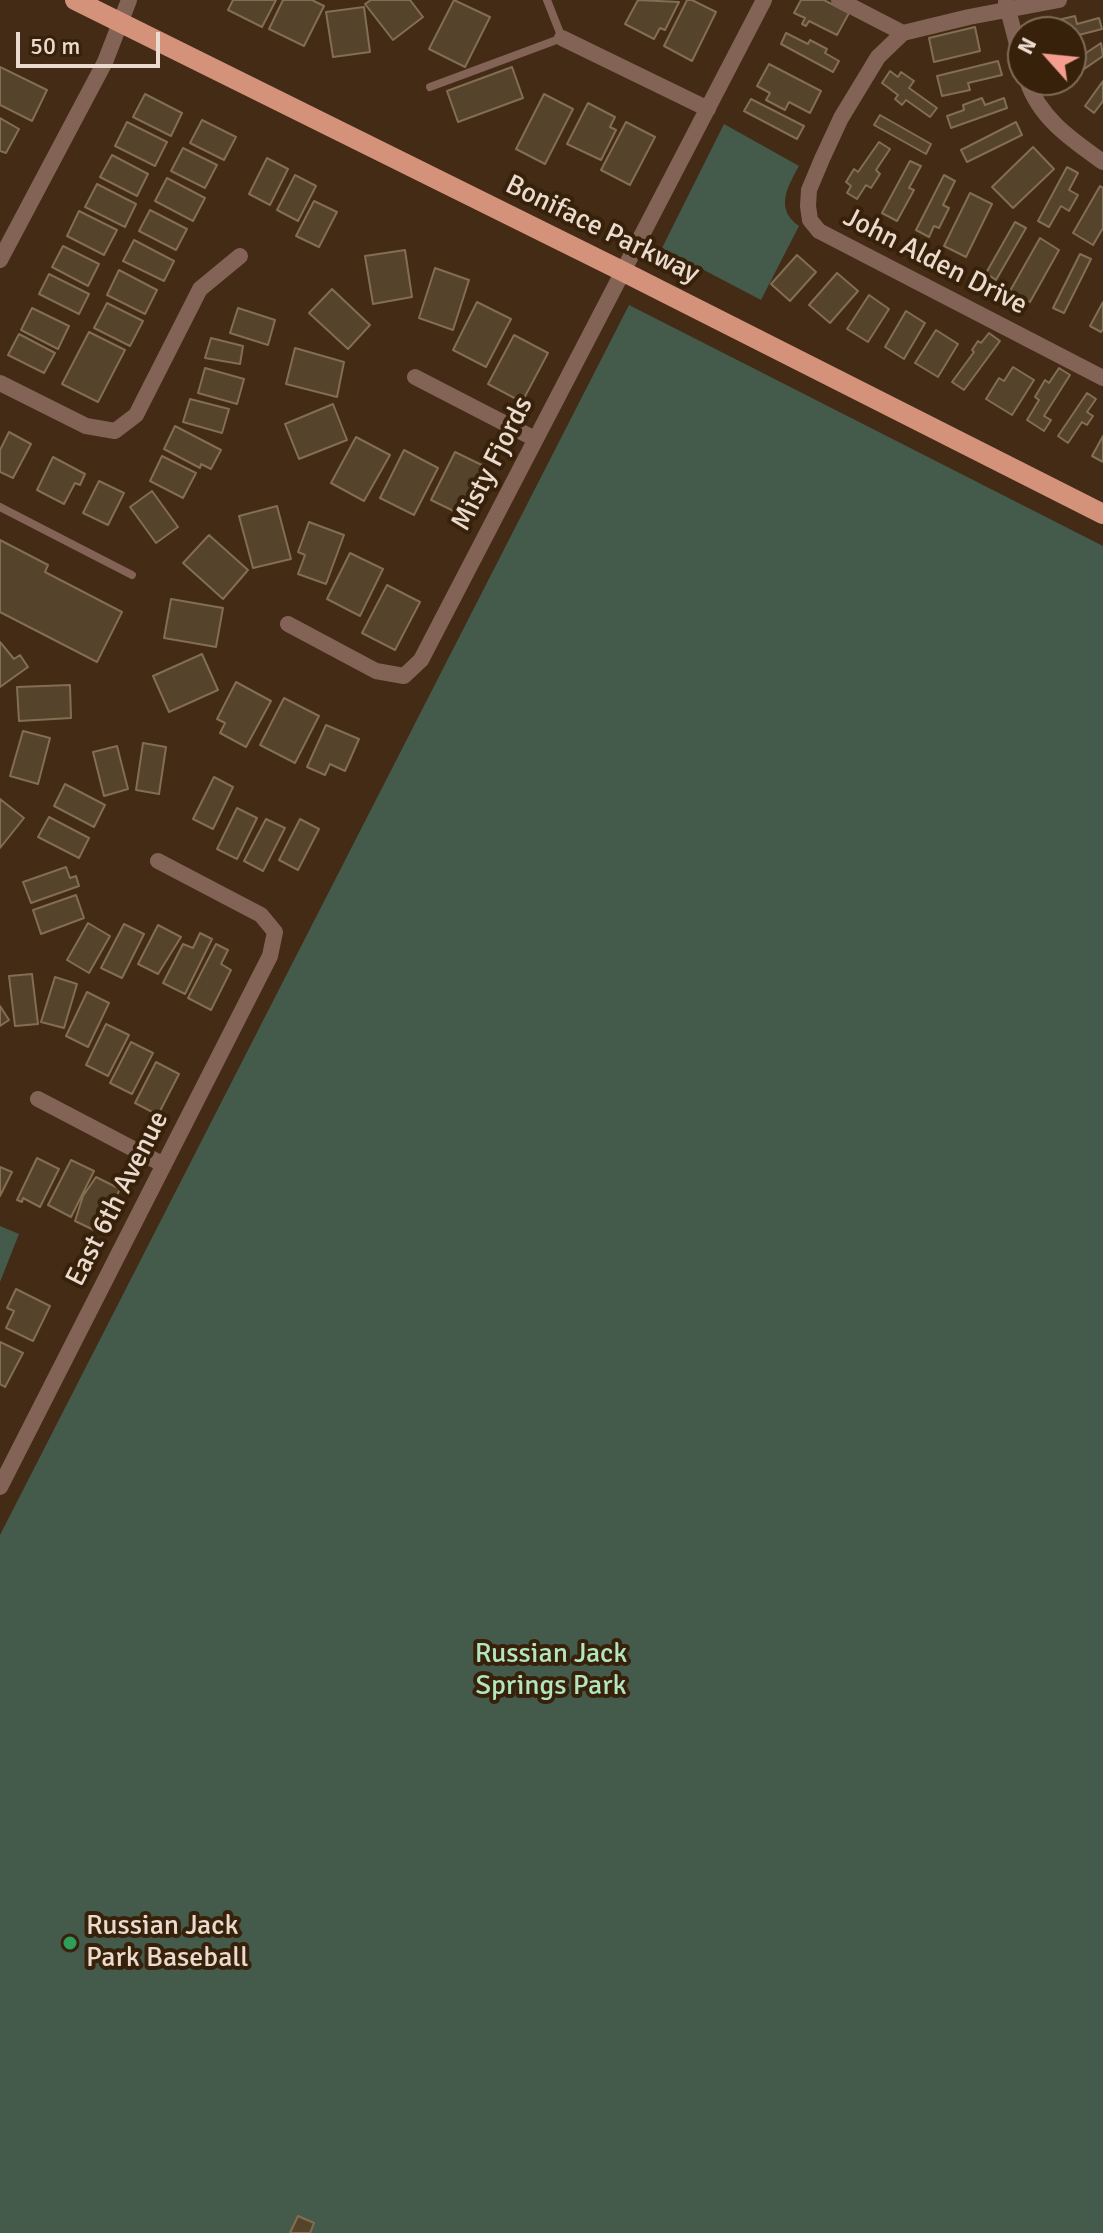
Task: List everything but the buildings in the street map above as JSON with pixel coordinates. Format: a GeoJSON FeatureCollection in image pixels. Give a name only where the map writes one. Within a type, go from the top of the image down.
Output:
{"type":"FeatureCollection","features":[{"type":"Feature","properties":{"kind":"main road","name":"Boniface Parkway"},"geometry":{"type":"LineString","coordinates":[[75,0],[1103,514]]}},
{"type":"Feature","properties":{"kind":"street"},"geometry":{"type":"LineString","coordinates":[[0,260],[105,62],[129,0]]}},
{"type":"Feature","properties":{"kind":"street"},"geometry":{"type":"LineString","coordinates":[[624,272],[764,0]]}},
{"type":"Feature","properties":{"kind":"street"},"geometry":{"type":"LineString","coordinates":[[839,0],[903,33],[1006,5],[1059,0]]}},
{"type":"Feature","properties":{"kind":"street","name":"John Alden Drive"},"geometry":{"type":"LineString","coordinates":[[903,33],[878,57],[841,118],[809,190],[810,220],[819,231],[1103,378]]}},
{"type":"Feature","properties":{"kind":"street"},"geometry":{"type":"LineString","coordinates":[[562,38],[708,109]]}},
{"type":"Feature","properties":{"kind":"street"},"geometry":{"type":"LineString","coordinates":[[1035,96],[1045,114],[1068,137],[1103,162]]}},
{"type":"Feature","properties":{"kind":"street"},"geometry":{"type":"LineString","coordinates":[[0,383],[86,426],[115,431],[136,415],[200,289],[240,256]]}},
{"type":"Feature","properties":{"kind":"street","name":"Misty Fjords"},"geometry":{"type":"LineString","coordinates":[[288,624],[376,671],[404,676],[421,660],[624,272]]}},
{"type":"Feature","properties":{"kind":"street"},"geometry":{"type":"LineString","coordinates":[[415,377],[535,439]]}},
{"type":"Feature","properties":{"kind":"street","name":"East 6th Avenue"},"geometry":{"type":"LineString","coordinates":[[0,1487],[270,956],[275,932],[261,915],[158,861]]}},
{"type":"Feature","properties":{"kind":"street"},"geometry":{"type":"LineString","coordinates":[[38,1099],[164,1165]]}},
{"type":"Feature","properties":{"kind":"lane"},"geometry":{"type":"LineString","coordinates":[[430,87],[562,38],[547,0]]}},
{"type":"Feature","properties":{"kind":"lane"},"geometry":{"type":"LineString","coordinates":[[0,507],[132,575]]}},
{"type":"Feature","properties":{"kind":"green space"},"geometry":{"type":"Polygon","coordinates":[[[724,124],[799,166],[788,189],[785,205],[791,219],[799,226],[761,300],[662,248],[724,124]]]}},
{"type":"Feature","properties":{"kind":"green space","name":"Russian Jack Springs Park"},"geometry":{"type":"Polygon","coordinates":[[[629,305],[1103,546],[1103,2233],[0,2233],[0,1535],[629,305]]]}},
{"type":"Feature","properties":{"kind":"green space"},"geometry":{"type":"Polygon","coordinates":[[[0,1226],[19,1234],[0,1282],[0,1226]]]}},
{"type":"Feature","properties":{"kind":"place","name":"Russian Jack Park Baseball"},"geometry":{"type":"Point","coordinates":[70,1943]}}]}
